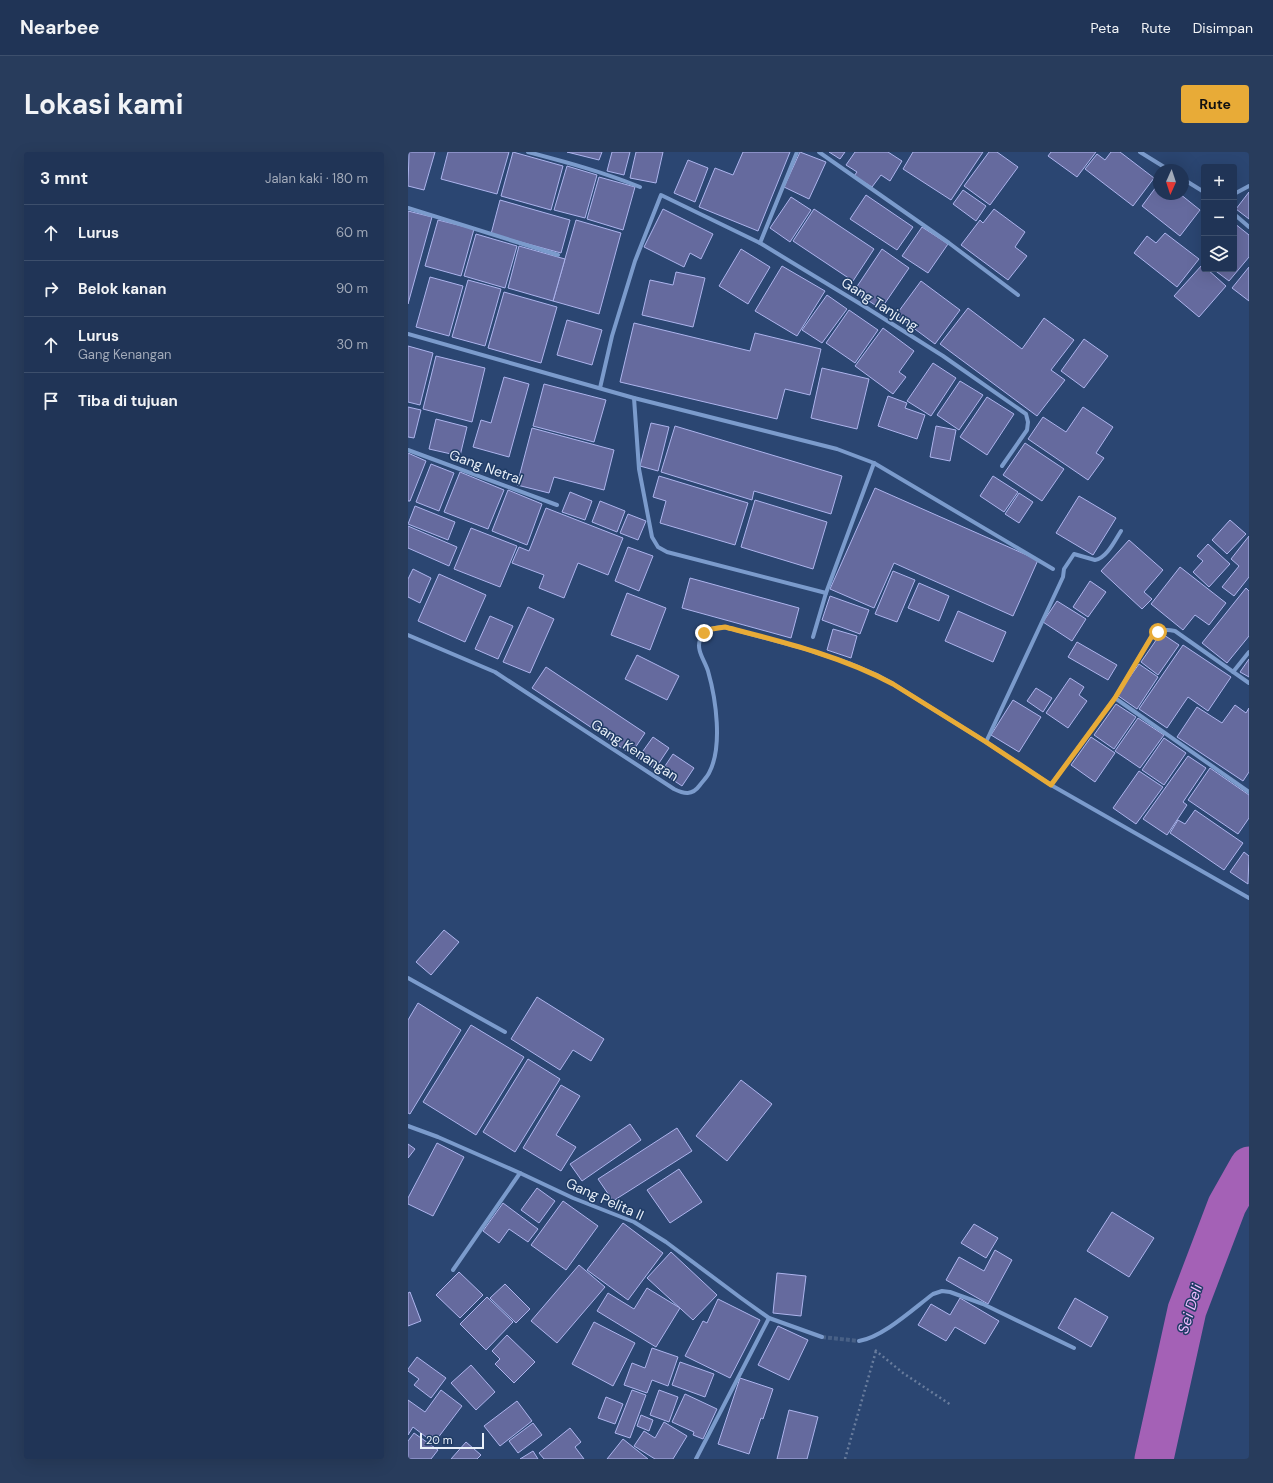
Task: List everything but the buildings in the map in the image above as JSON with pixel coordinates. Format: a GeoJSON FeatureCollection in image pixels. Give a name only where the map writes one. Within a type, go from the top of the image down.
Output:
{"type":"FeatureCollection","features":[{"type":"Feature","properties":{"kind":"street"},"geometry":{"type":"LineString","coordinates":[[528,152],[615,177],[640,187]]}},
{"type":"Feature","properties":{"kind":"street"},"geometry":{"type":"LineString","coordinates":[[760,243],[797,152]]}},
{"type":"Feature","properties":{"kind":"street"},"geometry":{"type":"LineString","coordinates":[[819,152],[949,243],[1018,295]]}},
{"type":"Feature","properties":{"kind":"street"},"geometry":{"type":"LineString","coordinates":[[1140,152],[1159,164]]}},
{"type":"Feature","properties":{"kind":"street"},"geometry":{"type":"LineString","coordinates":[[1189,183],[1201,190]]}},
{"type":"Feature","properties":{"kind":"street"},"geometry":{"type":"LineString","coordinates":[[1237,192],[1249,186]]}},
{"type":"Feature","properties":{"kind":"street","name":"Gang Tanjung"},"geometry":{"type":"LineString","coordinates":[[600,388],[612,336],[631,276],[661,195],[760,243],[943,356],[1026,414],[1028,422],[1027,430],[1002,466]]}},
{"type":"Feature","properties":{"kind":"street"},"geometry":{"type":"LineString","coordinates":[[408,208],[558,255]]}},
{"type":"Feature","properties":{"kind":"street"},"geometry":{"type":"LineString","coordinates":[[1237,217],[1249,227]]}},
{"type":"Feature","properties":{"kind":"street"},"geometry":{"type":"LineString","coordinates":[[408,334],[634,398],[837,449],[874,463],[1053,569]]}},
{"type":"Feature","properties":{"kind":"street"},"geometry":{"type":"LineString","coordinates":[[634,398],[639,469],[652,537],[658,547],[667,552],[826,593]]}},
{"type":"Feature","properties":{"kind":"street","name":"Gang Netral"},"geometry":{"type":"LineString","coordinates":[[408,450],[557,504]]}},
{"type":"Feature","properties":{"kind":"street"},"geometry":{"type":"LineString","coordinates":[[813,637],[826,593],[874,463]]}},
{"type":"Feature","properties":{"kind":"street"},"geometry":{"type":"LineString","coordinates":[[1121,531],[1105,556],[1099,560],[1095,560],[1074,554],[1064,569],[1063,577],[986,742],[1051,785],[1249,898]]}},
{"type":"Feature","properties":{"kind":"street","name":"Gang Kenangan"},"geometry":{"type":"LineString","coordinates":[[408,635],[494,672],[683,794],[689,794],[696,790],[709,773],[716,751],[717,728],[714,700],[708,671],[700,650],[700,638],[704,633],[712,629],[725,627],[851,664],[877,675],[893,684],[986,742]]}},
{"type":"Feature","properties":{"kind":"street"},"geometry":{"type":"LineString","coordinates":[[1051,785],[1115,698],[1152,636],[1163,630],[1175,631],[1249,683]]}},
{"type":"Feature","properties":{"kind":"street"},"geometry":{"type":"LineString","coordinates":[[1233,672],[1249,652]]}},
{"type":"Feature","properties":{"kind":"street"},"geometry":{"type":"LineString","coordinates":[[1115,698],[1249,792]]}},
{"type":"Feature","properties":{"kind":"street"},"geometry":{"type":"LineString","coordinates":[[408,978],[505,1032]]}},
{"type":"Feature","properties":{"kind":"street","name":"Gang Pelita II"},"geometry":{"type":"LineString","coordinates":[[408,1126],[438,1137],[573,1198],[634,1222],[666,1242],[770,1318],[822,1337]]}},
{"type":"Feature","properties":{"kind":"street"},"geometry":{"type":"LineString","coordinates":[[453,1270],[520,1173]]}},
{"type":"Feature","properties":{"kind":"street"},"geometry":{"type":"LineString","coordinates":[[858,1341],[866,1340],[880,1334],[936,1292],[950,1292],[983,1304],[1074,1348]]}},
{"type":"Feature","properties":{"kind":"street"},"geometry":{"type":"LineString","coordinates":[[696,1459],[737,1378],[770,1318]]}},
{"type":"Feature","properties":{"kind":"path"},"geometry":{"type":"LineString","coordinates":[[866,1340],[876,1351],[903,1373],[951,1405]]}},
{"type":"Feature","properties":{"kind":"path"},"geometry":{"type":"LineString","coordinates":[[845,1459],[876,1351]]}},
{"type":"Feature","properties":{"kind":"waterway","name":"Sei Deli"},"geometry":{"type":"LineString","coordinates":[[1154,1459],[1187,1310],[1227,1205],[1249,1166]]}},
{"type":"Feature","properties":{"kind":"tunnel"},"geometry":{"type":"LineString","coordinates":[[822,1337],[859,1341]]}},
{"type":"Feature","properties":{"kind":"route"},"geometry":{"type":"LineString","coordinates":[[704,633],[718,627],[725,627],[851,664],[877,675],[986,742],[1051,785],[1115,698],[1152,636],[1158,632]]}}]}
